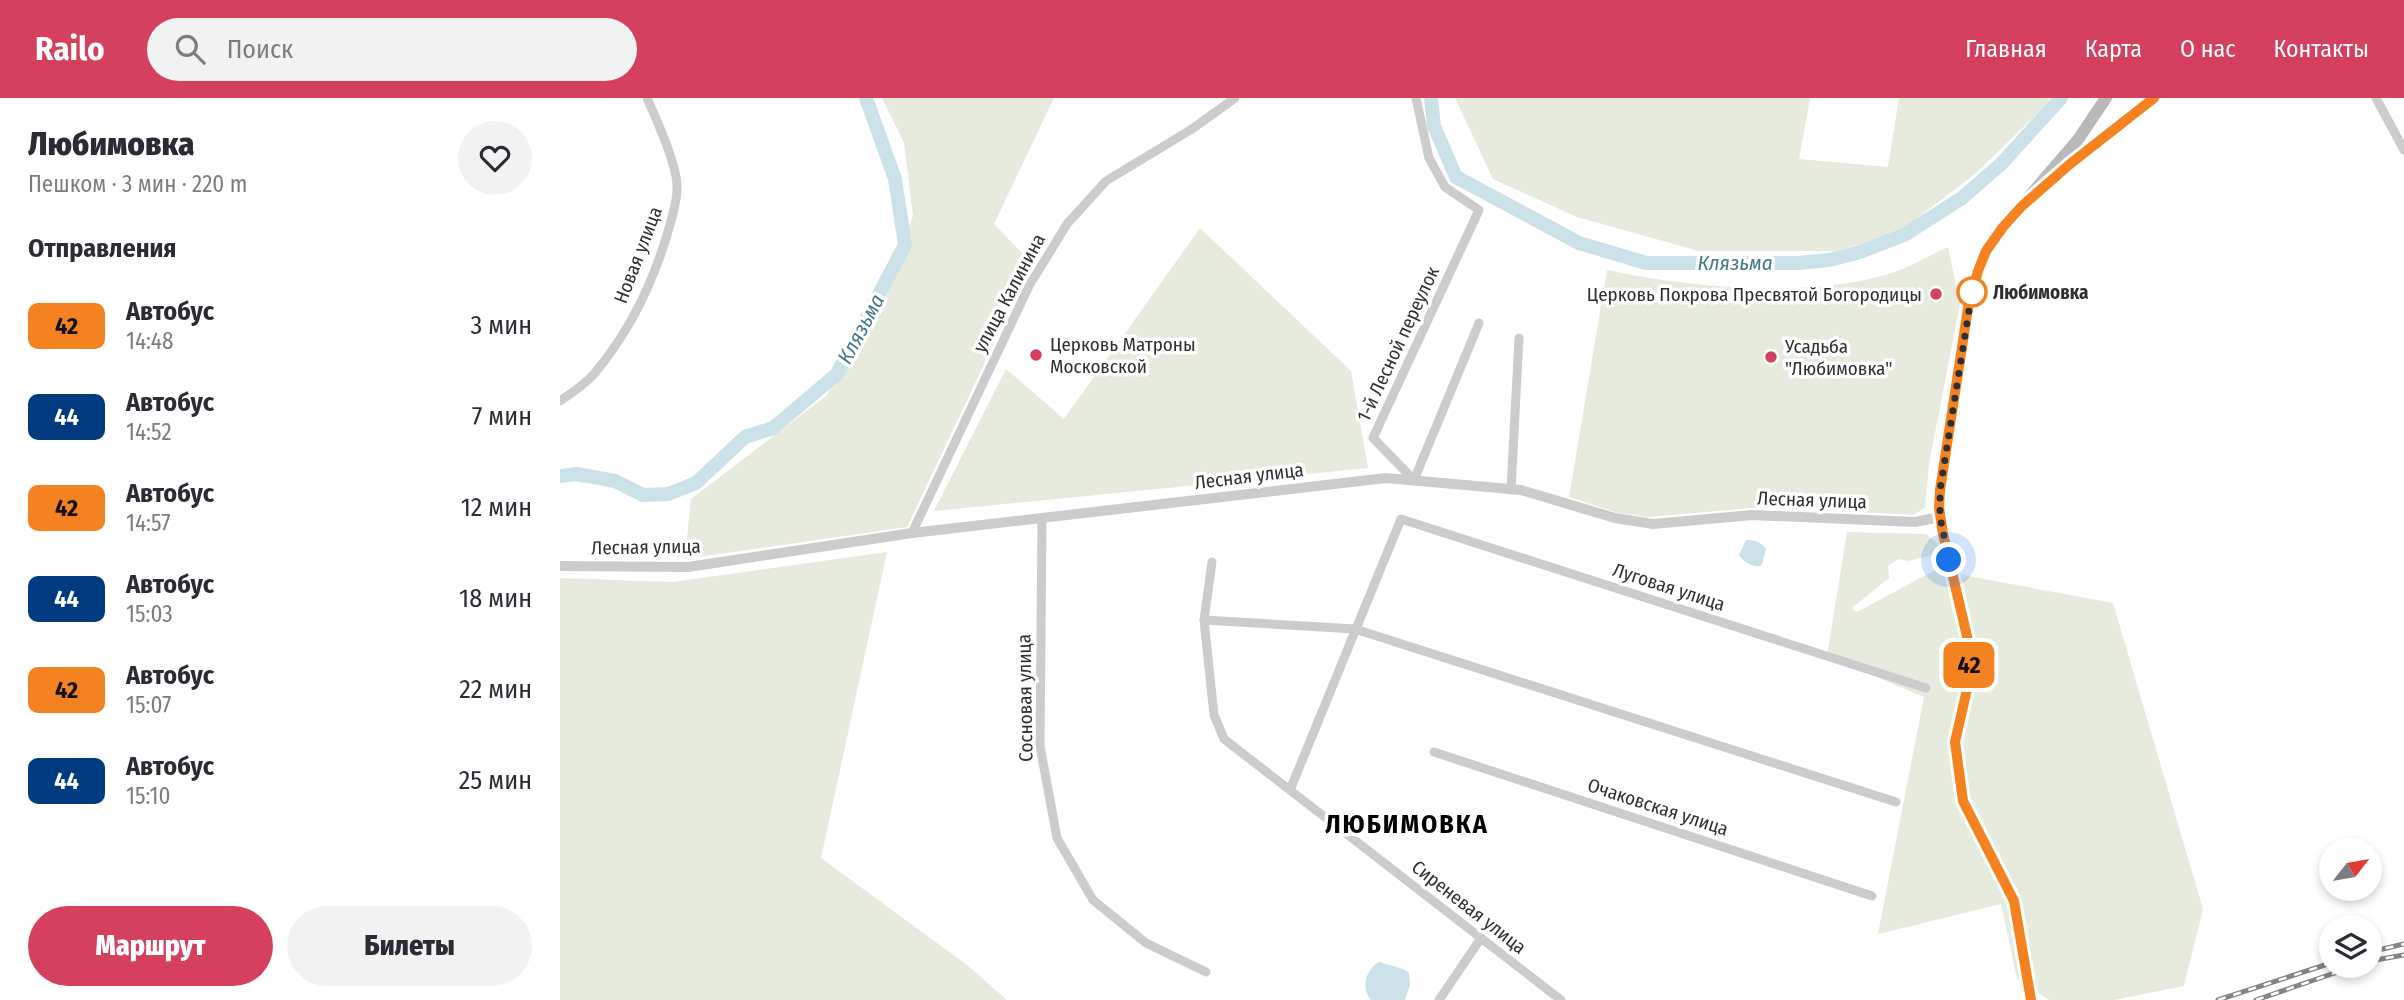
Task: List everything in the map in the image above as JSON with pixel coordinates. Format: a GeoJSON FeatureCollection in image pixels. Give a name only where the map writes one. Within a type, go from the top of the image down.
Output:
{"type":"FeatureCollection","features":[{"type":"Feature","properties":{"kind":"main road"},"geometry":{"type":"LineString","coordinates":[[2031,1000],[2014,901],[1963,801],[1955,742],[1968,685],[1970,649],[1940,517],[1940,490],[1968,308],[1986,251],[2003,227],[2077,141],[2106,98]]}},
{"type":"Feature","properties":{"kind":"main road"},"geometry":{"type":"LineString","coordinates":[[2022,206],[2070,164],[2154,98]]}},
{"type":"Feature","properties":{"kind":"street","name":"Новая улица"},"geometry":{"type":"LineString","coordinates":[[560,401],[592,376],[615,346],[645,297],[666,240],[676,204],[677,184],[646,98]]}},
{"type":"Feature","properties":{"kind":"street","name":"улица Калинина"},"geometry":{"type":"LineString","coordinates":[[912,533],[1029,286],[1067,224],[1107,181],[1192,129],[1234,98]]}},
{"type":"Feature","properties":{"kind":"street","name":"1-й Лесной переулок"},"geometry":{"type":"LineString","coordinates":[[1414,480],[1373,438],[1479,210],[1445,187],[1429,158],[1416,98]]}},
{"type":"Feature","properties":{"kind":"street"},"geometry":{"type":"LineString","coordinates":[[2376,98],[2404,150]]}},
{"type":"Feature","properties":{"kind":"street"},"geometry":{"type":"LineString","coordinates":[[1414,480],[1479,323]]}},
{"type":"Feature","properties":{"kind":"street"},"geometry":{"type":"LineString","coordinates":[[1511,489],[1519,338]]}},
{"type":"Feature","properties":{"kind":"street","name":"Лесная улица"},"geometry":{"type":"LineString","coordinates":[[560,566],[688,567],[912,533],[1386,478],[1521,490],[1615,519],[1654,524],[1752,515],[1915,522],[1940,517]]}},
{"type":"Feature","properties":{"kind":"street","name":"Сосновая улица"},"geometry":{"type":"LineString","coordinates":[[1042,518],[1040,747],[1058,838],[1093,900],[1146,943],[1206,972]]}},
{"type":"Feature","properties":{"kind":"street","name":"Луговая улица"},"geometry":{"type":"LineString","coordinates":[[1355,629],[1401,519],[1926,688]]}},
{"type":"Feature","properties":{"kind":"street","name":"Сиреневая улица"},"geometry":{"type":"LineString","coordinates":[[1212,562],[1204,620],[1214,715],[1224,739],[1561,1000]]}},
{"type":"Feature","properties":{"kind":"street"},"geometry":{"type":"LineString","coordinates":[[1204,620],[1355,629],[1896,803]]}},
{"type":"Feature","properties":{"kind":"street"},"geometry":{"type":"LineString","coordinates":[[1290,790],[1355,629]]}},
{"type":"Feature","properties":{"kind":"street","name":"Очаковская улица"},"geometry":{"type":"LineString","coordinates":[[1434,752],[1872,896]]}},
{"type":"Feature","properties":{"kind":"street"},"geometry":{"type":"LineString","coordinates":[[1439,1000],[1481,938]]}},
{"type":"Feature","properties":{"kind":"shaded area"},"geometry":{"type":"Polygon","coordinates":[[[882,98],[1054,98],[994,224],[1032,263],[907,527],[685,559],[691,499],[826,396],[869,329],[913,216],[904,143],[882,98]]]}},
{"type":"Feature","properties":{"kind":"shaded area"},"geometry":{"type":"Polygon","coordinates":[[[1455,98],[1810,98],[1799,159],[1888,167],[1899,98],[2050,98],[1975,174],[1899,232],[1838,251],[1699,251],[1577,217],[1493,179],[1455,98]]]}},
{"type":"Feature","properties":{"kind":"shaded area"},"geometry":{"type":"Polygon","coordinates":[[[1200,228],[1351,371],[1368,468],[934,511],[1006,369],[1064,419],[1200,228]]]}},
{"type":"Feature","properties":{"kind":"shaded area","name":"Усадьба \"Любимовка\""},"geometry":{"type":"Polygon","coordinates":[[[1948,247],[1960,304],[1929,464],[1925,508],[1913,515],[1764,507],[1649,517],[1618,513],[1569,497],[1607,270],[1715,286],[1794,288],[1868,279],[1906,268],[1948,247]]]}},
{"type":"Feature","properties":{"kind":"shaded area"},"geometry":{"type":"Polygon","coordinates":[[[1847,532],[1926,534],[1937,543],[1938,553],[1909,561],[1898,559],[1888,566],[1889,578],[1852,608],[1857,612],[1939,568],[1968,576],[2113,603],[2203,909],[2184,986],[2114,1000],[2049,1000],[2017,979],[2001,904],[1878,934],[1924,697],[1827,656],[1847,532]]]}},
{"type":"Feature","properties":{"kind":"shaded area"},"geometry":{"type":"Polygon","coordinates":[[[887,552],[821,858],[967,965],[1007,1000],[560,1000],[560,578],[673,582],[887,552]]]}},
{"type":"Feature","properties":{"kind":"water"},"geometry":{"type":"Polygon","coordinates":[[[1746,540],[1758,542],[1766,549],[1762,565],[1749,564],[1739,555],[1746,540]]]}},
{"type":"Feature","properties":{"kind":"water"},"geometry":{"type":"Polygon","coordinates":[[[1379,962],[1409,973],[1410,985],[1405,1000],[1371,1000],[1366,990],[1366,980],[1370,970],[1379,962]]]}},
{"type":"Feature","properties":{"kind":"waterway","name":"Клязьма"},"geometry":{"type":"LineString","coordinates":[[560,476],[577,474],[615,481],[643,495],[668,494],[696,483],[745,437],[773,428],[837,374],[905,245],[895,179],[866,98]]}},
{"type":"Feature","properties":{"kind":"waterway","name":"Клязьма"},"geometry":{"type":"LineString","coordinates":[[1431,98],[1434,126],[1456,177],[1579,243],[1646,263],[1798,263],[1829,260],[1857,253],[1904,235],[1962,198],[2002,163],[2061,98]]}},
{"type":"Feature","properties":{"kind":"railway"},"geometry":{"type":"LineString","coordinates":[[2382,949],[2404,944]]}},
{"type":"Feature","properties":{"kind":"railway"},"geometry":{"type":"LineString","coordinates":[[2382,959],[2404,955]]}},
{"type":"Feature","properties":{"kind":"railway"},"geometry":{"type":"LineString","coordinates":[[2218,1000],[2319,967]]}},
{"type":"Feature","properties":{"kind":"railway"},"geometry":{"type":"LineString","coordinates":[[2256,1000],[2320,978]]}},
{"type":"Feature","properties":{"kind":"bus line","name":"42"},"geometry":{"type":"LineString","coordinates":[[2031,1000],[2014,901],[1963,801],[1955,742],[1968,685],[1970,649],[1943,534],[1939,507],[1940,490],[1968,308],[1986,251],[2022,206],[2070,164],[2154,98]]}},
{"type":"Feature","properties":{"kind":"place","name":"Любимовка"},"geometry":{"type":"Point","coordinates":[1972,292]}},
{"type":"Feature","properties":{"kind":"place","name":"Церковь Покрова Пресвятой Богородицы"},"geometry":{"type":"Point","coordinates":[1936,294]}},
{"type":"Feature","properties":{"kind":"place","name":"Церковь Матроны Московской"},"geometry":{"type":"Point","coordinates":[1036,355]}},
{"type":"Feature","properties":{"kind":"place","name":"Усадьба \"Любимовка\""},"geometry":{"type":"Point","coordinates":[1771,357]}},
{"type":"Feature","properties":{"kind":"district","name":"ЛЮБИМОВКА"},"geometry":{"type":"Point","coordinates":[1407,824]}},
{"type":"Feature","properties":{"kind":"route"},"geometry":{"type":"LineString","coordinates":[[1949,560],[1940,517],[1940,490],[1972,292]]}}]}
